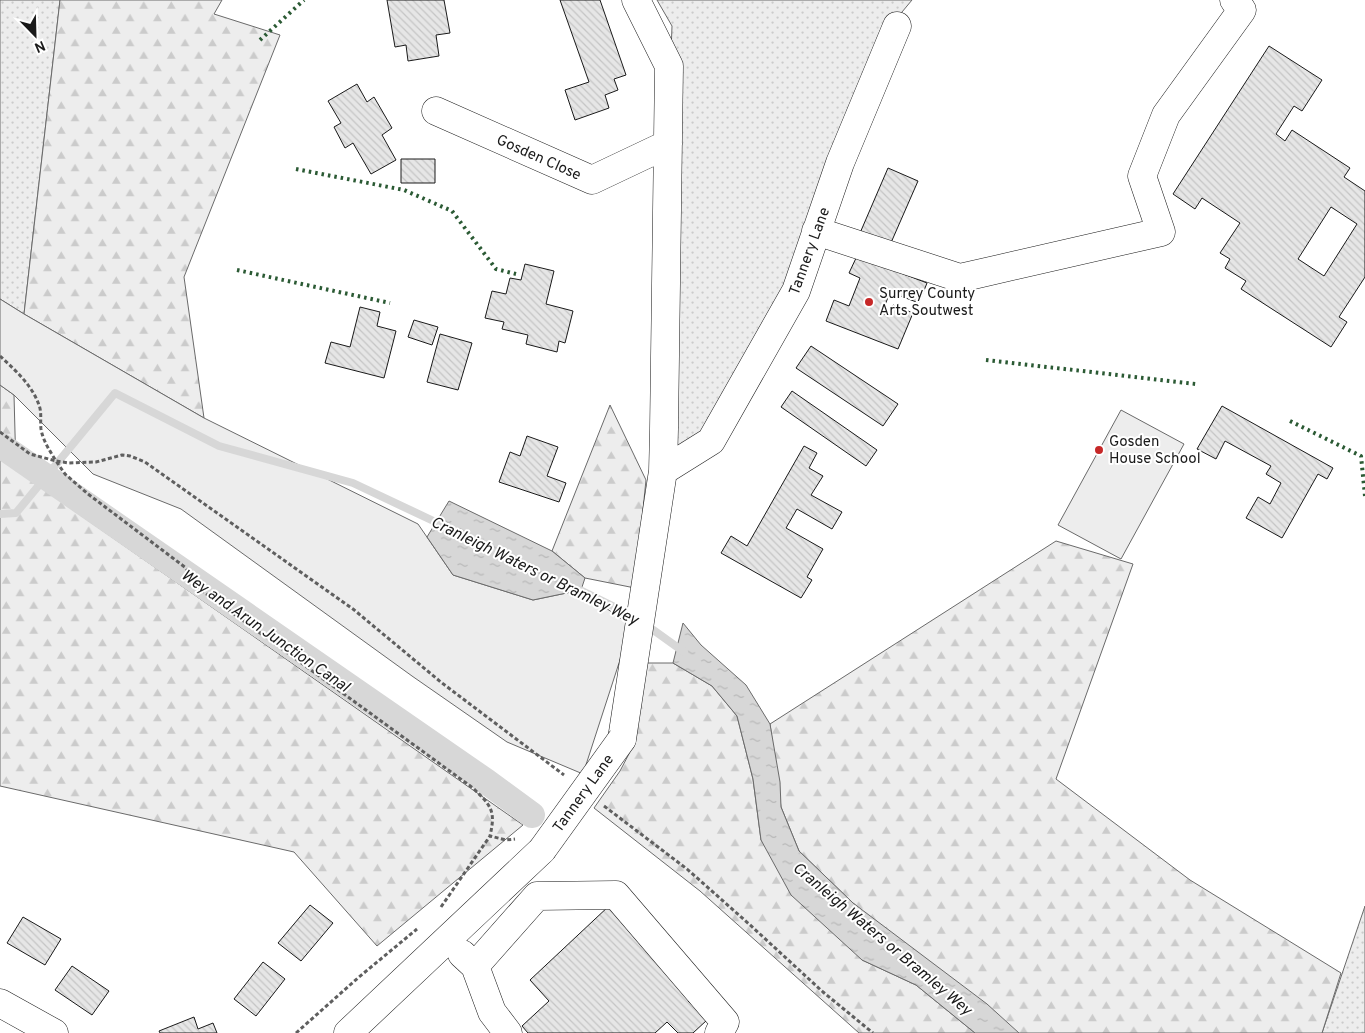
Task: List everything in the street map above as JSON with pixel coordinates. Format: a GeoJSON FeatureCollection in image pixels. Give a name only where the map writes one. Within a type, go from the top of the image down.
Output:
{"type":"FeatureCollection","features":[{"type":"Feature","properties":{"kind":"street","name":"Tannery Lane"},"geometry":{"type":"LineString","coordinates":[[348,1033],[542,850],[622,739],[663,471],[670,66],[636,0]]}},
{"type":"Feature","properties":{"kind":"street"},"geometry":{"type":"LineString","coordinates":[[816,231],[960,278],[1161,232],[1142,176],[1166,115],[1242,10],[1234,0]]}},
{"type":"Feature","properties":{"kind":"street","name":"Tannery Lane"},"geometry":{"type":"LineString","coordinates":[[663,471],[711,441],[796,291],[840,163],[897,26]]}},
{"type":"Feature","properties":{"kind":"street","name":"Gosden Close"},"geometry":{"type":"LineString","coordinates":[[436,111],[592,180],[668,144]]}},
{"type":"Feature","properties":{"kind":"street"},"geometry":{"type":"LineString","coordinates":[[475,966],[537,896],[616,895],[729,1029]]}},
{"type":"Feature","properties":{"kind":"street"},"geometry":{"type":"LineString","coordinates":[[446,939],[475,966],[492,1012],[508,1033]]}},
{"type":"Feature","properties":{"kind":"street"},"geometry":{"type":"LineString","coordinates":[[0,1003],[54,1033]]}},
{"type":"Feature","properties":{"kind":"path"},"geometry":{"type":"LineString","coordinates":[[0,356],[28,384],[35,395],[40,407],[41,429],[45,444],[65,474],[88,494],[186,568],[197,587],[473,788],[485,800],[492,811],[494,820],[490,836],[437,912]]}},
{"type":"Feature","properties":{"kind":"path"},"geometry":{"type":"LineString","coordinates":[[0,432],[30,454],[56,461],[69,463],[96,462],[122,455],[146,462],[353,609],[442,683],[567,777]]}},
{"type":"Feature","properties":{"kind":"path"},"geometry":{"type":"LineString","coordinates":[[604,805],[687,869],[823,992],[873,1033]]}},
{"type":"Feature","properties":{"kind":"path"},"geometry":{"type":"LineString","coordinates":[[490,836],[506,840],[516,838]]}},
{"type":"Feature","properties":{"kind":"path"},"geometry":{"type":"LineString","coordinates":[[296,1033],[423,924]]}},
{"type":"Feature","properties":{"kind":"green space"},"geometry":{"type":"Polygon","coordinates":[[[0,0],[60,0],[24,314],[0,299],[0,0]]]}},
{"type":"Feature","properties":{"kind":"green space"},"geometry":{"type":"Polygon","coordinates":[[[60,0],[222,0],[214,14],[280,35],[184,277],[204,418],[24,314],[60,0]]]}},
{"type":"Feature","properties":{"kind":"green space"},"geometry":{"type":"Polygon","coordinates":[[[657,0],[912,0],[877,42],[812,257],[717,449],[655,479],[672,26],[657,0]]]}},
{"type":"Feature","properties":{"kind":"green space"},"geometry":{"type":"Polygon","coordinates":[[[0,385],[14,395],[16,470],[523,825],[377,946],[294,852],[0,786],[0,385]]]}},
{"type":"Feature","properties":{"kind":"green space"},"geometry":{"type":"Polygon","coordinates":[[[610,405],[646,480],[635,588],[585,578],[552,551],[610,405]]]}},
{"type":"Feature","properties":{"kind":"green space"},"geometry":{"type":"Polygon","coordinates":[[[1056,541],[1133,564],[1056,779],[1190,880],[1341,973],[1322,1033],[1011,1033],[853,903],[799,851],[781,807],[770,724],[1056,541]]]}},
{"type":"Feature","properties":{"kind":"green space"},"geometry":{"type":"Polygon","coordinates":[[[642,663],[673,663],[712,686],[737,716],[753,779],[761,840],[862,960],[916,985],[975,1033],[859,1033],[700,891],[594,808],[620,771],[631,750],[642,663]]]}},
{"type":"Feature","properties":{"kind":"green space"},"geometry":{"type":"Polygon","coordinates":[[[1365,906],[1365,1033],[1322,1033],[1365,906]]]}},
{"type":"Feature","properties":{"kind":"shaded area"},"geometry":{"type":"Polygon","coordinates":[[[0,299],[204,418],[418,524],[453,575],[533,600],[581,590],[631,626],[583,774],[507,742],[412,676],[181,509],[93,474],[14,395],[0,385],[0,299]]]}},
{"type":"Feature","properties":{"kind":"shaded area"},"geometry":{"type":"Polygon","coordinates":[[[1121,410],[1184,444],[1121,559],[1058,525],[1121,410]]]}},
{"type":"Feature","properties":{"kind":"water"},"geometry":{"type":"Polygon","coordinates":[[[449,501],[552,551],[585,578],[581,590],[533,600],[453,575],[427,537],[449,501]]]}},
{"type":"Feature","properties":{"kind":"water"},"geometry":{"type":"Polygon","coordinates":[[[683,623],[701,645],[746,685],[770,724],[780,782],[781,807],[799,851],[853,903],[987,1004],[1019,1033],[975,1033],[916,985],[862,960],[791,895],[761,840],[753,779],[737,716],[712,686],[673,663],[683,623]]]}},
{"type":"Feature","properties":{"kind":"building"},"geometry":{"type":"Polygon","coordinates":[[[387,0],[444,0],[450,33],[436,35],[439,56],[408,61],[406,45],[395,47],[387,0]]]}},
{"type":"Feature","properties":{"kind":"building"},"geometry":{"type":"Polygon","coordinates":[[[560,0],[600,0],[626,75],[614,79],[618,90],[605,95],[609,108],[575,120],[565,90],[589,82],[560,0]]]}},
{"type":"Feature","properties":{"kind":"building"},"geometry":{"type":"Polygon","coordinates":[[[1269,46],[1322,80],[1302,111],[1294,106],[1276,134],[1285,141],[1292,130],[1350,168],[1344,177],[1365,191],[1365,277],[1339,317],[1347,322],[1331,347],[1241,289],[1246,281],[1225,268],[1230,259],[1220,253],[1240,223],[1202,198],[1195,209],[1173,194],[1269,46]],[[1331,207],[1298,259],[1324,276],[1357,224],[1331,207]]]}},
{"type":"Feature","properties":{"kind":"building"},"geometry":{"type":"Polygon","coordinates":[[[357,84],[367,102],[374,97],[392,128],[382,135],[396,160],[371,174],[353,143],[345,148],[334,127],[341,123],[328,101],[357,84]]]}},
{"type":"Feature","properties":{"kind":"building"},"geometry":{"type":"Polygon","coordinates":[[[401,159],[435,159],[435,183],[401,183],[401,159]]]}},
{"type":"Feature","properties":{"kind":"building"},"geometry":{"type":"Polygon","coordinates":[[[888,168],[918,181],[890,245],[860,233],[888,168]]]}},
{"type":"Feature","properties":{"kind":"building","name":"Surrey County Arts Soutwest"},"geometry":{"type":"Polygon","coordinates":[[[857,256],[927,283],[919,303],[890,292],[882,313],[889,316],[893,305],[913,313],[898,349],[826,321],[834,300],[849,306],[860,278],[849,273],[857,256]]]}},
{"type":"Feature","properties":{"kind":"building"},"geometry":{"type":"Polygon","coordinates":[[[525,264],[554,271],[546,304],[573,311],[565,343],[559,341],[557,352],[526,344],[528,335],[502,329],[504,322],[485,318],[492,291],[506,294],[510,278],[521,280],[525,264]]]}},
{"type":"Feature","properties":{"kind":"building"},"geometry":{"type":"Polygon","coordinates":[[[360,307],[380,312],[377,326],[396,331],[384,378],[325,363],[331,342],[350,347],[360,307]]]}},
{"type":"Feature","properties":{"kind":"building"},"geometry":{"type":"Polygon","coordinates":[[[414,320],[438,327],[432,345],[408,337],[414,320]]]}},
{"type":"Feature","properties":{"kind":"building"},"geometry":{"type":"Polygon","coordinates":[[[440,334],[472,343],[458,390],[427,382],[440,334]]]}},
{"type":"Feature","properties":{"kind":"building"},"geometry":{"type":"Polygon","coordinates":[[[811,346],[898,404],[883,426],[796,368],[811,346]]]}},
{"type":"Feature","properties":{"kind":"building"},"geometry":{"type":"Polygon","coordinates":[[[792,391],[877,450],[866,466],[781,407],[792,391]]]}},
{"type":"Feature","properties":{"kind":"building"},"geometry":{"type":"Polygon","coordinates":[[[1222,406],[1333,468],[1327,479],[1318,474],[1282,538],[1246,518],[1258,497],[1270,504],[1281,483],[1266,474],[1271,466],[1225,441],[1216,459],[1197,449],[1222,406]]]}},
{"type":"Feature","properties":{"kind":"building"},"geometry":{"type":"Polygon","coordinates":[[[527,436],[558,447],[547,476],[566,483],[559,502],[499,482],[510,452],[520,456],[527,436]]]}},
{"type":"Feature","properties":{"kind":"building"},"geometry":{"type":"Polygon","coordinates":[[[804,446],[817,453],[809,468],[823,476],[811,495],[842,512],[832,529],[797,509],[786,528],[823,549],[807,577],[812,580],[801,598],[721,553],[731,536],[747,546],[804,446]]]}},
{"type":"Feature","properties":{"kind":"building"},"geometry":{"type":"Polygon","coordinates":[[[310,905],[333,923],[301,961],[278,943],[310,905]]]}},
{"type":"Feature","properties":{"kind":"building"},"geometry":{"type":"Polygon","coordinates":[[[610,905],[694,995],[688,1001],[707,1020],[693,1033],[678,1033],[667,1022],[655,1033],[528,1033],[522,1026],[549,1001],[530,980],[610,905]]]}},
{"type":"Feature","properties":{"kind":"building"},"geometry":{"type":"Polygon","coordinates":[[[23,917],[61,939],[45,965],[7,943],[23,917]]]}},
{"type":"Feature","properties":{"kind":"building"},"geometry":{"type":"Polygon","coordinates":[[[263,962],[285,979],[256,1016],[234,999],[263,962]]]}},
{"type":"Feature","properties":{"kind":"building"},"geometry":{"type":"Polygon","coordinates":[[[72,966],[109,991],[92,1015],[55,990],[72,966]]]}},
{"type":"Feature","properties":{"kind":"building"},"geometry":{"type":"Polygon","coordinates":[[[194,1017],[198,1029],[213,1023],[217,1033],[160,1033],[159,1031],[194,1017]]]}},
{"type":"Feature","properties":{"kind":"waterway","name":"Cranleigh Waters or Bramley Wey"},"geometry":{"type":"LineString","coordinates":[[0,514],[16,513],[115,393],[219,446],[353,483],[444,526]]}},
{"type":"Feature","properties":{"kind":"waterway","name":"Wey and Arun Junction Canal"},"geometry":{"type":"LineString","coordinates":[[0,445],[532,815]]}},
{"type":"Feature","properties":{"kind":"waterway","name":"Cranleigh Waters or Bramley Wey"},"geometry":{"type":"LineString","coordinates":[[574,587],[635,617]]}},
{"type":"Feature","properties":{"kind":"waterway","name":"Cranleigh Waters or Bramley Wey"},"geometry":{"type":"LineString","coordinates":[[645,624],[684,652]]}},
{"type":"Feature","properties":{"kind":"hedge"},"geometry":{"type":"LineString","coordinates":[[260,40],[304,0]]}},
{"type":"Feature","properties":{"kind":"hedge"},"geometry":{"type":"LineString","coordinates":[[296,169],[404,190],[452,211],[496,269],[516,274]]}},
{"type":"Feature","properties":{"kind":"hedge"},"geometry":{"type":"LineString","coordinates":[[237,270],[390,303]]}},
{"type":"Feature","properties":{"kind":"hedge"},"geometry":{"type":"LineString","coordinates":[[986,360],[1196,384]]}},
{"type":"Feature","properties":{"kind":"hedge"},"geometry":{"type":"LineString","coordinates":[[1290,421],[1361,456],[1365,496]]}},
{"type":"Feature","properties":{"kind":"place","name":"Surrey County Arts Soutwest"},"geometry":{"type":"Point","coordinates":[869,302]}},
{"type":"Feature","properties":{"kind":"place","name":"Gosden House School"},"geometry":{"type":"Point","coordinates":[1099,450]}}]}
